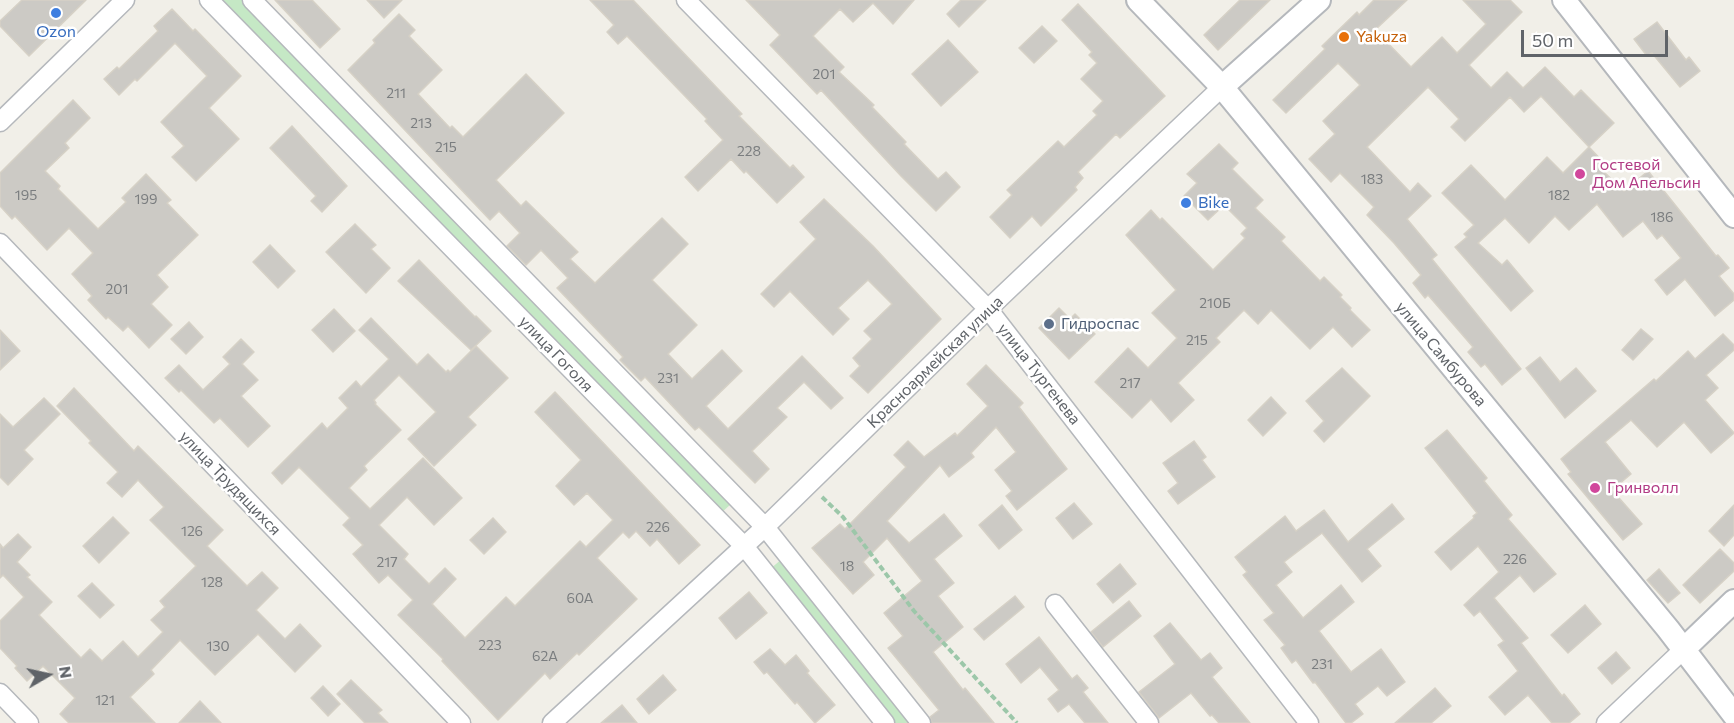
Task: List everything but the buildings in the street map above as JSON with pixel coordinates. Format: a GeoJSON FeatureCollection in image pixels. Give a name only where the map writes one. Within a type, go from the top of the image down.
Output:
{"type":"FeatureCollection","features":[{"type":"Feature","properties":{"kind":"street"},"geometry":{"type":"LineString","coordinates":[[0,122],[125,0]]}},
{"type":"Feature","properties":{"kind":"street","name":"улица Гоголя"},"geometry":{"type":"LineString","coordinates":[[209,0],[744,546],[885,723]]}},
{"type":"Feature","properties":{"kind":"street","name":"улица Гоголя"},"geometry":{"type":"LineString","coordinates":[[252,0],[765,527],[921,723]]}},
{"type":"Feature","properties":{"kind":"street","name":"улица Тургенева"},"geometry":{"type":"LineString","coordinates":[[686,0],[988,309],[1310,723]]}},
{"type":"Feature","properties":{"kind":"street","name":"улица Самбурова"},"geometry":{"type":"LineString","coordinates":[[1138,0],[1222,87],[1684,649],[1734,715]]}},
{"type":"Feature","properties":{"kind":"street","name":"Красноармейская улица"},"geometry":{"type":"LineString","coordinates":[[552,723],[765,527],[988,309],[1222,87],[1319,0]]}},
{"type":"Feature","properties":{"kind":"street"},"geometry":{"type":"LineString","coordinates":[[1564,0],[1734,216]]}},
{"type":"Feature","properties":{"kind":"street","name":"улица Трудящихся"},"geometry":{"type":"LineString","coordinates":[[0,243],[461,723]]}},
{"type":"Feature","properties":{"kind":"street"},"geometry":{"type":"LineString","coordinates":[[1606,723],[1734,601]]}},
{"type":"Feature","properties":{"kind":"street"},"geometry":{"type":"LineString","coordinates":[[1055,604],[1149,723]]}},
{"type":"Feature","properties":{"kind":"street"},"geometry":{"type":"LineString","coordinates":[[0,693],[28,723]]}},
{"type":"Feature","properties":{"kind":"path"},"geometry":{"type":"LineString","coordinates":[[809,485],[843,517],[914,611],[1017,723]]}},
{"type":"Feature","properties":{"kind":"green space"},"geometry":{"type":"Polygon","coordinates":[[[218,0],[244,0],[731,504],[719,515],[218,0]]]}},
{"type":"Feature","properties":{"kind":"green space"},"geometry":{"type":"Polygon","coordinates":[[[783,558],[914,723],[891,723],[769,570],[783,558]]]}},
{"type":"Feature","properties":{"kind":"place","name":"Ozon"},"geometry":{"type":"Point","coordinates":[56,13]}},
{"type":"Feature","properties":{"kind":"place","name":"Yakuza"},"geometry":{"type":"Point","coordinates":[1344,37]}},
{"type":"Feature","properties":{"kind":"place","name":"Гостевой Дом Апельсин"},"geometry":{"type":"Point","coordinates":[1580,174]}},
{"type":"Feature","properties":{"kind":"place","name":"Bike"},"geometry":{"type":"Point","coordinates":[1186,203]}},
{"type":"Feature","properties":{"kind":"place","name":"Гидроспас"},"geometry":{"type":"Point","coordinates":[1049,324]}},
{"type":"Feature","properties":{"kind":"place","name":"Гринволл"},"geometry":{"type":"Point","coordinates":[1595,488]}}]}
